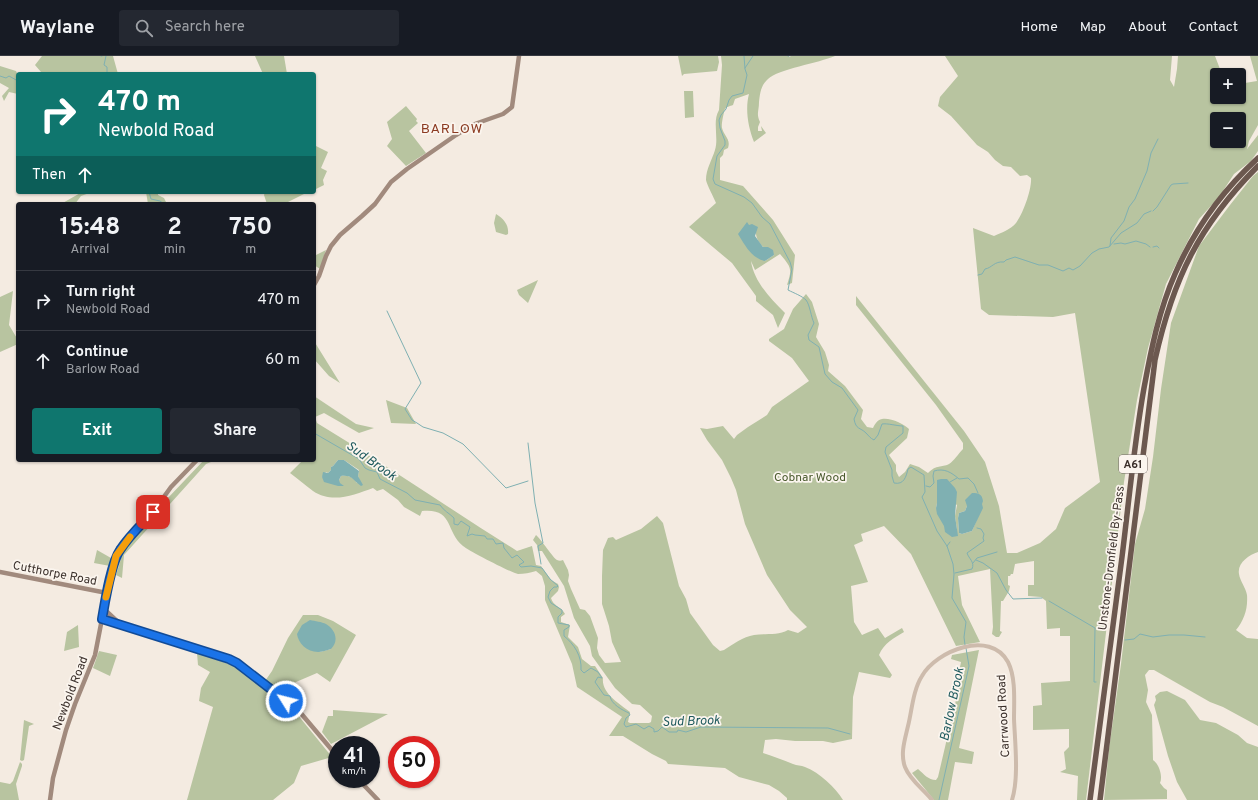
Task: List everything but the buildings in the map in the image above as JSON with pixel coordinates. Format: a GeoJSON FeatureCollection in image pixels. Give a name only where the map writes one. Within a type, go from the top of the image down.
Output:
{"type":"FeatureCollection","features":[{"type":"Feature","properties":{"kind":"highway","name":"Unstone-Dronfield By-Pass"},"geometry":{"type":"LineString","coordinates":[[1090,800],[1139,420],[1151,352],[1175,274],[1188,248],[1204,220],[1237,179],[1258,158]]}},
{"type":"Feature","properties":{"kind":"highway","name":"Unstone-Dronfield By-Pass"},"geometry":{"type":"LineString","coordinates":[[1100,800],[1156,360],[1163,325],[1181,275],[1195,247],[1224,203],[1258,166]]}},
{"type":"Feature","properties":{"kind":"main road"},"geometry":{"type":"LineString","coordinates":[[316,281],[331,246],[340,235],[374,204],[391,182],[456,135],[472,125],[503,114],[512,106],[519,56]]}},
{"type":"Feature","properties":{"kind":"main road","name":"Newbold Road"},"geometry":{"type":"LineString","coordinates":[[50,800],[53,778],[60,751],[75,704],[95,655],[107,593],[120,549],[153,512],[171,487],[195,462]]}},
{"type":"Feature","properties":{"kind":"main road","name":"Cutthorpe Road"},"geometry":{"type":"LineString","coordinates":[[0,572],[107,593]]}},
{"type":"Feature","properties":{"kind":"main road"},"geometry":{"type":"LineString","coordinates":[[104,609],[120,624]]}},
{"type":"Feature","properties":{"kind":"main road"},"geometry":{"type":"LineString","coordinates":[[102,619],[229,659],[237,663],[299,711],[328,745]]}},
{"type":"Feature","properties":{"kind":"main road"},"geometry":{"type":"LineString","coordinates":[[367,788],[378,800]]}},
{"type":"Feature","properties":{"kind":"street","name":"Carrwood Road"},"geometry":{"type":"LineString","coordinates":[[932,800],[914,780],[905,767],[903,753],[917,688],[922,675],[932,663],[940,657],[948,652],[971,646],[984,646],[993,648],[1000,652],[1005,657],[1011,670],[1014,697],[1015,774],[1012,800]]}},
{"type":"Feature","properties":{"kind":"green space"},"geometry":{"type":"Polygon","coordinates":[[[42,56],[113,56],[117,72],[41,72],[35,65],[42,56]]]}},
{"type":"Feature","properties":{"kind":"green space"},"geometry":{"type":"Polygon","coordinates":[[[255,56],[284,56],[287,72],[262,72],[255,56]]]}},
{"type":"Feature","properties":{"kind":"green space"},"geometry":{"type":"Polygon","coordinates":[[[678,56],[718,56],[719,62],[717,71],[684,74],[682,76],[678,56]]]}},
{"type":"Feature","properties":{"kind":"green space"},"geometry":{"type":"Polygon","coordinates":[[[721,56],[835,56],[780,72],[773,75],[766,81],[762,87],[760,95],[758,115],[760,122],[758,131],[762,131],[761,126],[766,133],[754,142],[748,118],[747,106],[749,94],[735,99],[733,105],[726,108],[723,115],[722,128],[729,145],[728,148],[724,150],[723,155],[720,158],[720,180],[743,186],[773,220],[795,255],[792,283],[787,285],[790,269],[787,262],[780,254],[755,270],[751,261],[759,283],[785,313],[778,328],[773,315],[756,301],[756,296],[732,263],[689,227],[716,203],[706,180],[706,176],[716,145],[716,119],[719,110],[722,65],[721,56]],[[750,225],[765,261],[774,255],[764,248],[759,242],[756,231],[750,225]]]}},
{"type":"Feature","properties":{"kind":"green space","name":"Cobnar Wood"},"geometry":{"type":"Polygon","coordinates":[[[945,56],[1172,56],[1170,80],[1174,87],[1178,56],[1215,56],[1220,68],[1210,68],[1210,104],[1246,104],[1246,83],[1257,81],[1250,56],[1258,56],[1258,125],[1249,141],[1247,149],[1258,135],[1258,151],[1251,161],[1234,174],[1219,197],[1199,219],[1166,284],[1148,348],[1137,400],[1124,482],[1086,800],[1077,800],[1078,776],[1060,772],[1066,769],[1064,752],[1069,747],[1069,729],[1033,730],[1033,706],[1042,705],[1041,683],[1070,681],[1070,636],[1060,636],[1060,628],[1047,629],[1046,601],[1041,597],[1028,596],[1028,585],[1034,585],[1034,561],[1015,564],[1013,574],[1008,576],[1008,585],[1010,586],[1009,591],[1003,601],[1001,601],[1000,631],[1002,632],[999,637],[992,634],[993,627],[990,569],[958,576],[962,605],[980,642],[956,646],[911,554],[884,526],[861,534],[863,541],[854,545],[868,582],[851,586],[854,622],[862,635],[878,628],[885,638],[902,628],[904,632],[886,644],[879,655],[892,675],[890,678],[859,672],[853,697],[852,739],[833,743],[823,741],[765,740],[763,753],[794,765],[804,766],[811,770],[827,781],[843,800],[787,800],[787,798],[779,791],[769,785],[739,777],[725,768],[668,764],[666,761],[623,736],[609,736],[622,717],[577,687],[572,664],[545,600],[545,586],[542,576],[536,571],[518,574],[481,557],[467,549],[457,540],[448,522],[439,513],[422,511],[420,516],[404,507],[398,500],[383,489],[377,491],[373,488],[343,497],[328,497],[313,491],[290,473],[301,462],[316,462],[316,420],[317,423],[368,454],[517,551],[532,546],[536,565],[541,566],[551,580],[558,584],[558,591],[551,598],[552,601],[565,614],[561,617],[561,622],[570,625],[568,637],[578,647],[582,659],[591,666],[595,666],[603,678],[605,689],[608,693],[630,712],[628,722],[649,723],[651,722],[652,716],[640,705],[632,704],[615,688],[592,656],[590,646],[574,618],[564,586],[542,551],[538,551],[537,545],[533,540],[536,535],[555,559],[559,561],[563,560],[568,570],[568,581],[580,609],[585,610],[590,616],[598,638],[597,648],[599,655],[605,663],[621,662],[612,642],[602,604],[603,550],[608,538],[613,537],[616,540],[641,529],[657,516],[663,523],[679,586],[686,599],[690,613],[713,645],[720,651],[746,637],[758,634],[776,634],[788,630],[798,633],[807,627],[790,610],[767,575],[745,524],[736,490],[731,478],[722,460],[700,428],[707,429],[723,426],[734,439],[748,427],[767,415],[772,407],[809,381],[792,358],[769,341],[769,339],[784,329],[793,309],[806,294],[812,302],[819,324],[816,337],[825,352],[829,365],[828,371],[845,386],[863,410],[861,419],[867,427],[873,428],[877,421],[889,419],[897,421],[909,429],[907,438],[889,455],[896,465],[896,471],[899,477],[905,472],[910,464],[919,467],[928,473],[934,468],[951,463],[963,449],[963,443],[936,405],[856,305],[856,296],[964,431],[985,462],[999,506],[1007,553],[1017,553],[1040,543],[1056,529],[1065,508],[1100,482],[1075,313],[1053,317],[989,315],[981,309],[973,228],[994,236],[1006,231],[1014,225],[1019,219],[1026,201],[1031,178],[1027,175],[1020,176],[1011,167],[1003,166],[995,160],[988,152],[977,145],[951,116],[938,106],[940,97],[958,76],[945,56]],[[338,460],[331,467],[331,470],[328,473],[326,472],[322,477],[343,486],[339,483],[341,476],[350,477],[357,483],[360,481],[358,476],[359,470],[344,460],[338,460]],[[937,492],[936,508],[957,530],[955,516],[957,505],[937,492]],[[967,506],[965,511],[959,513],[959,533],[962,534],[972,531],[978,517],[967,506]]]}},
{"type":"Feature","properties":{"kind":"green space"},"geometry":{"type":"Polygon","coordinates":[[[0,66],[16,71],[16,94],[9,92],[4,101],[2,96],[9,88],[0,83],[0,66]]]}},
{"type":"Feature","properties":{"kind":"green space"},"geometry":{"type":"Polygon","coordinates":[[[684,91],[693,91],[694,117],[685,118],[684,91]]]}},
{"type":"Feature","properties":{"kind":"green space"},"geometry":{"type":"Polygon","coordinates":[[[406,106],[417,119],[416,121],[418,123],[409,131],[426,153],[406,166],[387,146],[392,139],[387,122],[406,106]]]}},
{"type":"Feature","properties":{"kind":"green space"},"geometry":{"type":"Polygon","coordinates":[[[316,146],[328,152],[321,168],[327,171],[323,180],[324,185],[316,189],[316,146]]]}},
{"type":"Feature","properties":{"kind":"green space"},"geometry":{"type":"Polygon","coordinates":[[[1258,172],[1258,552],[1244,560],[1240,566],[1239,574],[1247,595],[1247,605],[1245,614],[1236,630],[1247,638],[1258,639],[1258,726],[1223,707],[1210,702],[1154,670],[1149,670],[1145,675],[1148,690],[1146,702],[1152,715],[1153,760],[1160,770],[1160,783],[1167,790],[1167,799],[1104,800],[1135,544],[1145,509],[1171,323],[1199,246],[1253,176],[1258,172]]]}},
{"type":"Feature","properties":{"kind":"green space"},"geometry":{"type":"Polygon","coordinates":[[[78,194],[86,194],[81,196],[76,202],[64,202],[78,194]]]}},
{"type":"Feature","properties":{"kind":"green space"},"geometry":{"type":"Polygon","coordinates":[[[146,194],[158,194],[164,198],[166,202],[148,202],[146,194]]]}},
{"type":"Feature","properties":{"kind":"green space"},"geometry":{"type":"Polygon","coordinates":[[[304,194],[288,202],[266,202],[264,195],[304,194]]]}},
{"type":"Feature","properties":{"kind":"green space"},"geometry":{"type":"Polygon","coordinates":[[[496,214],[505,222],[508,228],[508,234],[506,235],[496,232],[494,223],[496,214]]]}},
{"type":"Feature","properties":{"kind":"green space"},"geometry":{"type":"Polygon","coordinates":[[[326,250],[320,269],[316,266],[316,255],[326,250]]]}},
{"type":"Feature","properties":{"kind":"green space"},"geometry":{"type":"Polygon","coordinates":[[[538,280],[528,303],[519,295],[517,290],[538,280]]]}},
{"type":"Feature","properties":{"kind":"green space"},"geometry":{"type":"Polygon","coordinates":[[[13,291],[9,325],[16,337],[16,345],[0,352],[0,297],[13,291]]]}},
{"type":"Feature","properties":{"kind":"green space"},"geometry":{"type":"Polygon","coordinates":[[[316,344],[340,383],[329,376],[316,361],[316,344]]]}},
{"type":"Feature","properties":{"kind":"green space"},"geometry":{"type":"Polygon","coordinates":[[[316,397],[356,424],[374,428],[359,433],[324,413],[316,417],[316,397]]]}},
{"type":"Feature","properties":{"kind":"green space"},"geometry":{"type":"Polygon","coordinates":[[[386,400],[407,408],[416,424],[391,423],[386,400]]]}},
{"type":"Feature","properties":{"kind":"green space"},"geometry":{"type":"Polygon","coordinates":[[[202,462],[211,462],[206,464],[124,555],[122,578],[116,575],[123,552],[166,500],[202,462]]]}},
{"type":"Feature","properties":{"kind":"green space"},"geometry":{"type":"Polygon","coordinates":[[[97,550],[111,558],[110,566],[94,563],[97,550]]]}},
{"type":"Feature","properties":{"kind":"green space"},"geometry":{"type":"Polygon","coordinates":[[[303,615],[318,615],[333,621],[356,635],[330,682],[317,673],[289,685],[294,703],[265,681],[272,671],[288,638],[303,615]],[[306,622],[320,652],[331,649],[306,622]]]}},
{"type":"Feature","properties":{"kind":"green space"},"geometry":{"type":"Polygon","coordinates":[[[78,625],[79,647],[64,651],[67,632],[78,625]]]}},
{"type":"Feature","properties":{"kind":"green space"},"geometry":{"type":"Polygon","coordinates":[[[979,650],[959,748],[974,752],[972,764],[955,762],[948,800],[934,800],[912,773],[918,769],[931,779],[936,780],[938,777],[960,683],[957,682],[961,662],[951,659],[952,655],[979,650]]]}},
{"type":"Feature","properties":{"kind":"green space"},"geometry":{"type":"Polygon","coordinates":[[[99,651],[117,655],[110,676],[93,668],[99,651]]]}},
{"type":"Feature","properties":{"kind":"green space"},"geometry":{"type":"Polygon","coordinates":[[[197,653],[235,666],[297,714],[328,752],[328,758],[301,766],[294,783],[273,800],[187,800],[213,707],[199,701],[201,688],[210,672],[198,665],[197,653]]]}},
{"type":"Feature","properties":{"kind":"green space"},"geometry":{"type":"Polygon","coordinates":[[[1167,691],[1185,700],[1200,720],[1216,723],[1238,735],[1247,743],[1258,747],[1258,800],[1187,800],[1177,782],[1154,705],[1156,700],[1155,696],[1160,692],[1167,691]]]}},
{"type":"Feature","properties":{"kind":"green space"},"geometry":{"type":"Polygon","coordinates":[[[333,710],[388,714],[346,736],[328,736],[328,740],[322,732],[328,716],[333,716],[333,710]]]}},
{"type":"Feature","properties":{"kind":"green space"},"geometry":{"type":"Polygon","coordinates":[[[24,720],[34,724],[29,726],[24,760],[22,761],[20,760],[24,720]]]}},
{"type":"Feature","properties":{"kind":"green space"},"geometry":{"type":"Polygon","coordinates":[[[20,762],[22,766],[16,784],[19,800],[0,800],[0,782],[10,784],[13,781],[20,762]]]}},
{"type":"Feature","properties":{"kind":"water"},"geometry":{"type":"Polygon","coordinates":[[[747,222],[749,225],[752,224],[758,227],[755,236],[763,247],[768,247],[773,250],[774,255],[765,261],[752,254],[738,234],[747,222]]]}},
{"type":"Feature","properties":{"kind":"water"},"geometry":{"type":"Polygon","coordinates":[[[338,460],[344,460],[359,471],[358,476],[363,485],[361,486],[350,477],[345,476],[341,476],[339,480],[344,486],[324,482],[322,477],[323,472],[328,473],[331,470],[331,467],[338,460]]]}},
{"type":"Feature","properties":{"kind":"water"},"geometry":{"type":"Polygon","coordinates":[[[947,479],[957,492],[955,516],[958,536],[952,537],[945,532],[944,526],[937,514],[937,480],[947,479]]]}},
{"type":"Feature","properties":{"kind":"water"},"geometry":{"type":"Polygon","coordinates":[[[972,493],[981,495],[983,508],[972,531],[962,534],[959,533],[959,513],[965,511],[967,506],[965,500],[972,493]]]}},
{"type":"Feature","properties":{"kind":"water"},"geometry":{"type":"Polygon","coordinates":[[[310,620],[324,623],[332,629],[336,639],[331,649],[321,652],[314,652],[301,644],[297,634],[302,625],[310,620]]]}},
{"type":"Feature","properties":{"kind":"waterway","name":"Sud Brook"},"geometry":{"type":"LineString","coordinates":[[106,56],[104,65],[107,67],[107,72]]}},
{"type":"Feature","properties":{"kind":"waterway","name":"Barlow Brook"},"geometry":{"type":"LineString","coordinates":[[744,56],[747,75],[743,93],[732,96],[719,120],[725,145],[717,156],[713,179],[715,184],[744,197],[752,203],[762,217],[770,224],[790,262],[792,269],[788,290],[806,300],[809,305],[814,323],[808,335],[809,340],[819,347],[825,374],[832,382],[842,388],[858,410],[854,419],[857,427],[874,440],[878,435],[882,424],[903,426],[903,433],[886,447],[885,452],[892,470],[894,483],[902,482],[908,469],[911,467],[924,475],[925,492],[922,497],[937,531],[947,546],[953,564],[954,574],[952,598],[966,622],[964,637],[965,645]]}},
{"type":"Feature","properties":{"kind":"waterway"},"geometry":{"type":"LineString","coordinates":[[745,68],[753,56]]}},
{"type":"Feature","properties":{"kind":"waterway"},"geometry":{"type":"LineString","coordinates":[[0,76],[6,78],[9,76],[16,80]]}},
{"type":"Feature","properties":{"kind":"waterway"},"geometry":{"type":"LineString","coordinates":[[1110,246],[1111,238],[1124,221],[1129,207],[1135,199],[1147,171],[1151,153],[1158,139]]}},
{"type":"Feature","properties":{"kind":"waterway"},"geometry":{"type":"LineString","coordinates":[[1153,211],[1171,185],[1188,183]]}},
{"type":"Feature","properties":{"kind":"waterway","name":"Sud Brook"},"geometry":{"type":"LineString","coordinates":[[150,194],[151,199],[161,202]]}},
{"type":"Feature","properties":{"kind":"waterway"},"geometry":{"type":"LineString","coordinates":[[978,275],[982,274],[985,269],[995,264],[1015,257],[1039,265],[1048,265],[1063,271],[1069,268],[1073,270],[1080,266],[1092,253],[1099,249],[1109,247],[1121,233],[1137,223],[1144,214],[1151,211]]}},
{"type":"Feature","properties":{"kind":"waterway"},"geometry":{"type":"LineString","coordinates":[[1114,244],[1125,244],[1136,241],[1150,247]]}},
{"type":"Feature","properties":{"kind":"waterway"},"geometry":{"type":"LineString","coordinates":[[1153,247],[1157,246],[1159,248]]}},
{"type":"Feature","properties":{"kind":"waterway"},"geometry":{"type":"LineString","coordinates":[[387,311],[421,383],[405,409],[412,420],[423,427],[443,433],[463,444],[506,488],[528,481]]}},
{"type":"Feature","properties":{"kind":"waterway","name":"Sud Brook"},"geometry":{"type":"LineString","coordinates":[[316,434],[359,459],[365,468],[377,472],[380,479],[407,493],[415,500],[440,505],[454,518],[454,524],[458,525],[461,521],[470,527],[467,536],[472,534],[485,536],[487,539],[493,539],[496,544],[503,543],[504,548],[512,558],[517,555],[524,562],[519,565],[521,567],[531,566],[542,568],[550,579],[558,586],[554,587],[550,591],[548,597],[551,603],[562,610],[562,613],[558,617],[558,623],[569,625],[569,627],[564,630],[564,636],[577,651],[581,670],[584,673],[591,668],[598,672],[602,678],[598,677],[595,682],[604,695],[610,696],[612,702],[629,713],[630,715],[626,718],[624,724],[626,727],[636,724],[644,729],[649,726],[654,729],[654,732],[658,731],[662,727],[669,732],[677,732],[678,730],[686,732],[701,727],[828,728],[850,734]]}},
{"type":"Feature","properties":{"kind":"waterway"},"geometry":{"type":"LineString","coordinates":[[528,443],[535,503],[543,543],[538,546],[541,564]]}},
{"type":"Feature","properties":{"kind":"waterway"},"geometry":{"type":"LineString","coordinates":[[926,486],[930,487],[934,483],[934,471],[944,470],[959,479],[968,478],[974,484],[978,493]]}},
{"type":"Feature","properties":{"kind":"waterway"},"geometry":{"type":"LineString","coordinates":[[950,482],[957,478]]}},
{"type":"Feature","properties":{"kind":"waterway"},"geometry":{"type":"LineString","coordinates":[[955,573],[972,569],[973,567],[967,553],[984,541],[984,534],[981,529],[977,528]]}},
{"type":"Feature","properties":{"kind":"waterway","name":"Barlow Brook"},"geometry":{"type":"LineString","coordinates":[[947,546],[950,542]]}},
{"type":"Feature","properties":{"kind":"waterway"},"geometry":{"type":"LineString","coordinates":[[973,563],[977,558],[997,552]]}},
{"type":"Feature","properties":{"kind":"waterway"},"geometry":{"type":"LineString","coordinates":[[976,560],[997,573],[1006,590],[1013,599],[1042,598]]}},
{"type":"Feature","properties":{"kind":"waterway"},"geometry":{"type":"LineString","coordinates":[[1049,601],[1095,628],[1094,682],[1096,682]]}},
{"type":"Feature","properties":{"kind":"waterway"},"geometry":{"type":"LineString","coordinates":[[1125,640],[1134,639],[1140,634],[1153,637],[1169,635],[1205,637]]}},
{"type":"Feature","properties":{"kind":"waterway","name":"Barlow Brook"},"geometry":{"type":"LineString","coordinates":[[939,800],[969,666],[966,648]]}},
{"type":"Feature","properties":{"kind":"slow traffic"},"geometry":{"type":"LineString","coordinates":[[106,597],[116,556],[130,537]]}},
{"type":"Feature","properties":{"kind":"district","name":"BARLOW"},"geometry":{"type":"Point","coordinates":[452,128]}},
{"type":"Feature","properties":{"kind":"route"},"geometry":{"type":"LineString","coordinates":[[153,512],[126,541],[116,556],[102,619],[229,659],[237,663],[286,701]]}}]}
